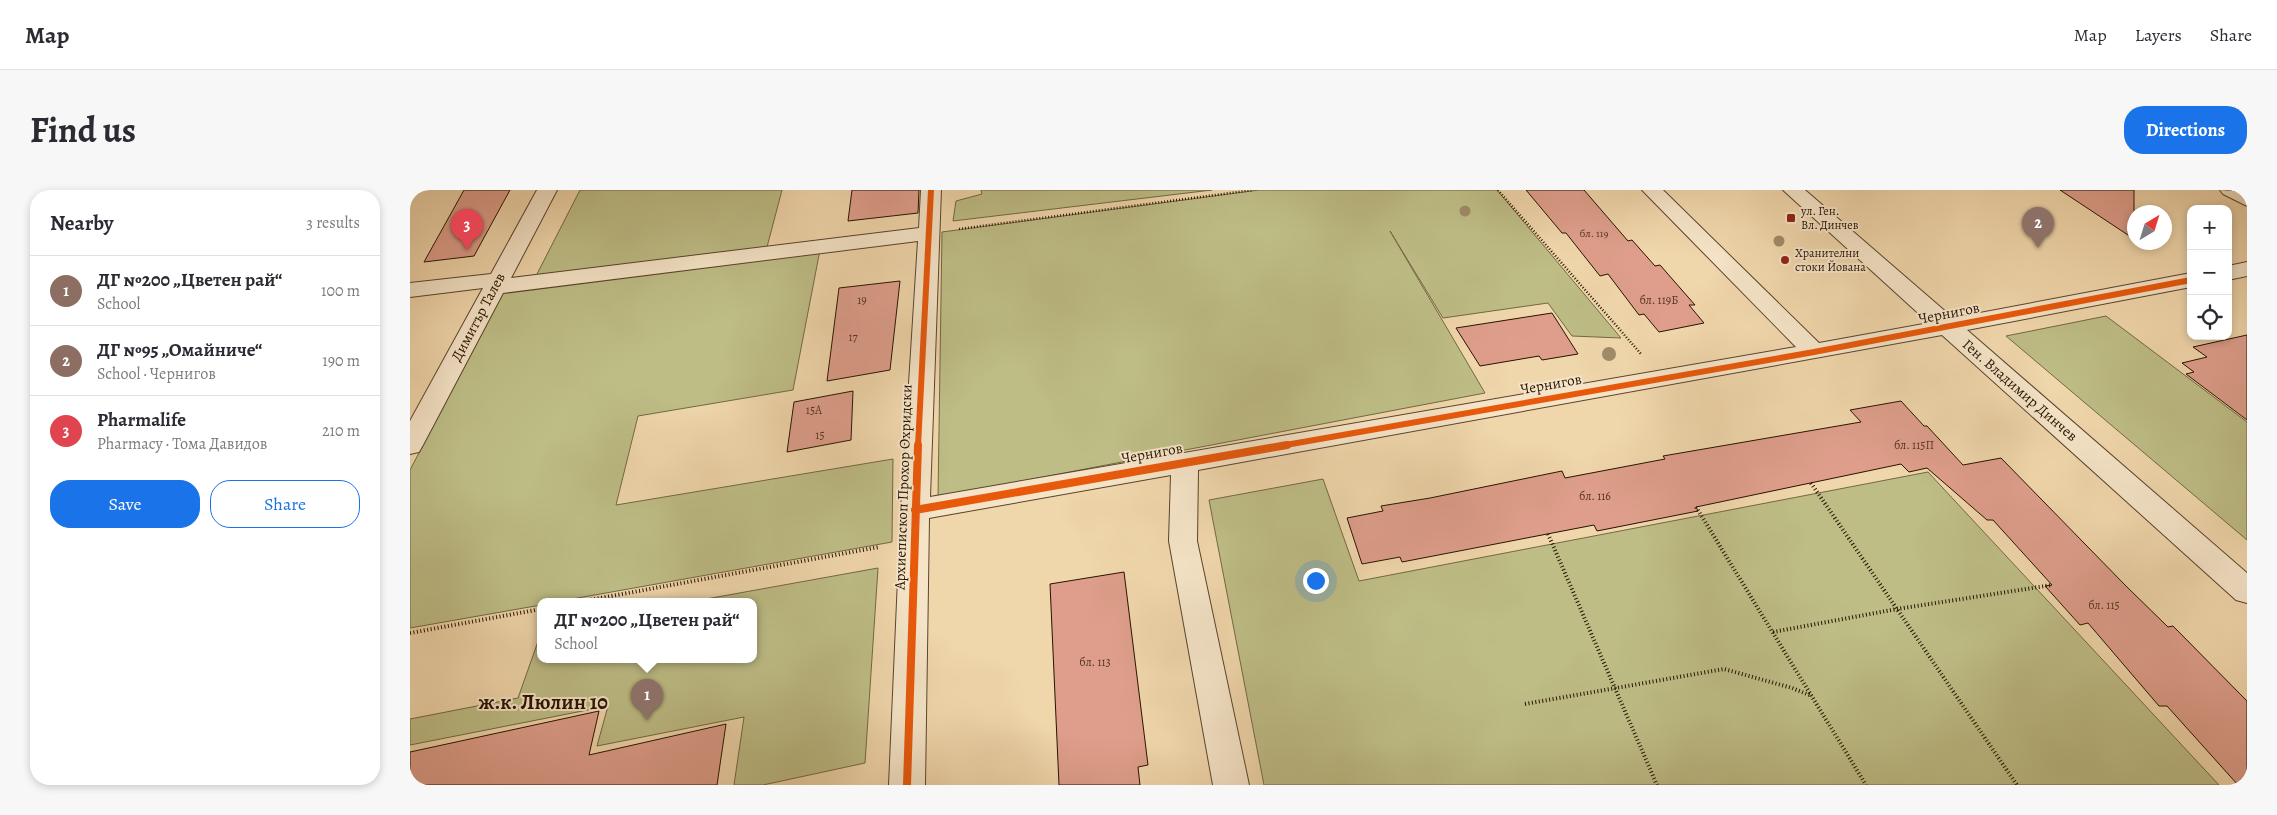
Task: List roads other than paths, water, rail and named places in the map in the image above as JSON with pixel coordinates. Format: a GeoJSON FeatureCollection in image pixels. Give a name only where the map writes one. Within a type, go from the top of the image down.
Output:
{"type":"FeatureCollection","features":[{"type":"Feature","properties":{"kind":"street","name":"Димитър Талев"},"geometry":{"type":"LineString","coordinates":[[410,445],[546,190]]}},
{"type":"Feature","properties":{"kind":"street","name":"Архиепископ Прохор Охридски"},"geometry":{"type":"LineString","coordinates":[[907,785],[915,510],[931,190]]}},
{"type":"Feature","properties":{"kind":"street"},"geometry":{"type":"LineString","coordinates":[[1652,190],[1814,352]]}},
{"type":"Feature","properties":{"kind":"street","name":"Ген. Владимир Динчев"},"geometry":{"type":"LineString","coordinates":[[1793,190],[2247,591]]}},
{"type":"Feature","properties":{"kind":"street"},"geometry":{"type":"LineString","coordinates":[[2230,190],[2247,200]]}},
{"type":"Feature","properties":{"kind":"street"},"geometry":{"type":"LineString","coordinates":[[410,290],[497,283],[929,232]]}},
{"type":"Feature","properties":{"kind":"street"},"geometry":{"type":"LineString","coordinates":[[2232,272],[2247,269]]}},
{"type":"Feature","properties":{"kind":"street","name":"Чернигов"},"geometry":{"type":"LineString","coordinates":[[915,510],[1185,461],[1814,352],[2187,281]]}},
{"type":"Feature","properties":{"kind":"street"},"geometry":{"type":"LineString","coordinates":[[1185,461],[1183,541],[1231,785]]}},
{"type":"Feature","properties":{"kind":"place","name":"ул. Ген. Вл. Динчев"},"geometry":{"type":"Point","coordinates":[1791,218]}},
{"type":"Feature","properties":{"kind":"place","name":"ДГ №95 „Омайниче“"},"geometry":{"type":"Point","coordinates":[2038,248]}},
{"type":"Feature","properties":{"kind":"place","name":"Pharmalife"},"geometry":{"type":"Point","coordinates":[467,250]}},
{"type":"Feature","properties":{"kind":"place","name":"Хранителни стоки Йована"},"geometry":{"type":"Point","coordinates":[1785,260]}},
{"type":"Feature","properties":{"kind":"place","name":"ДГ №200 „Цветен рай“"},"geometry":{"type":"Point","coordinates":[647,720]}},
{"type":"Feature","properties":{"kind":"district","name":"ж.к. Люлин 10"},"geometry":{"type":"Point","coordinates":[543,702]}}]}
